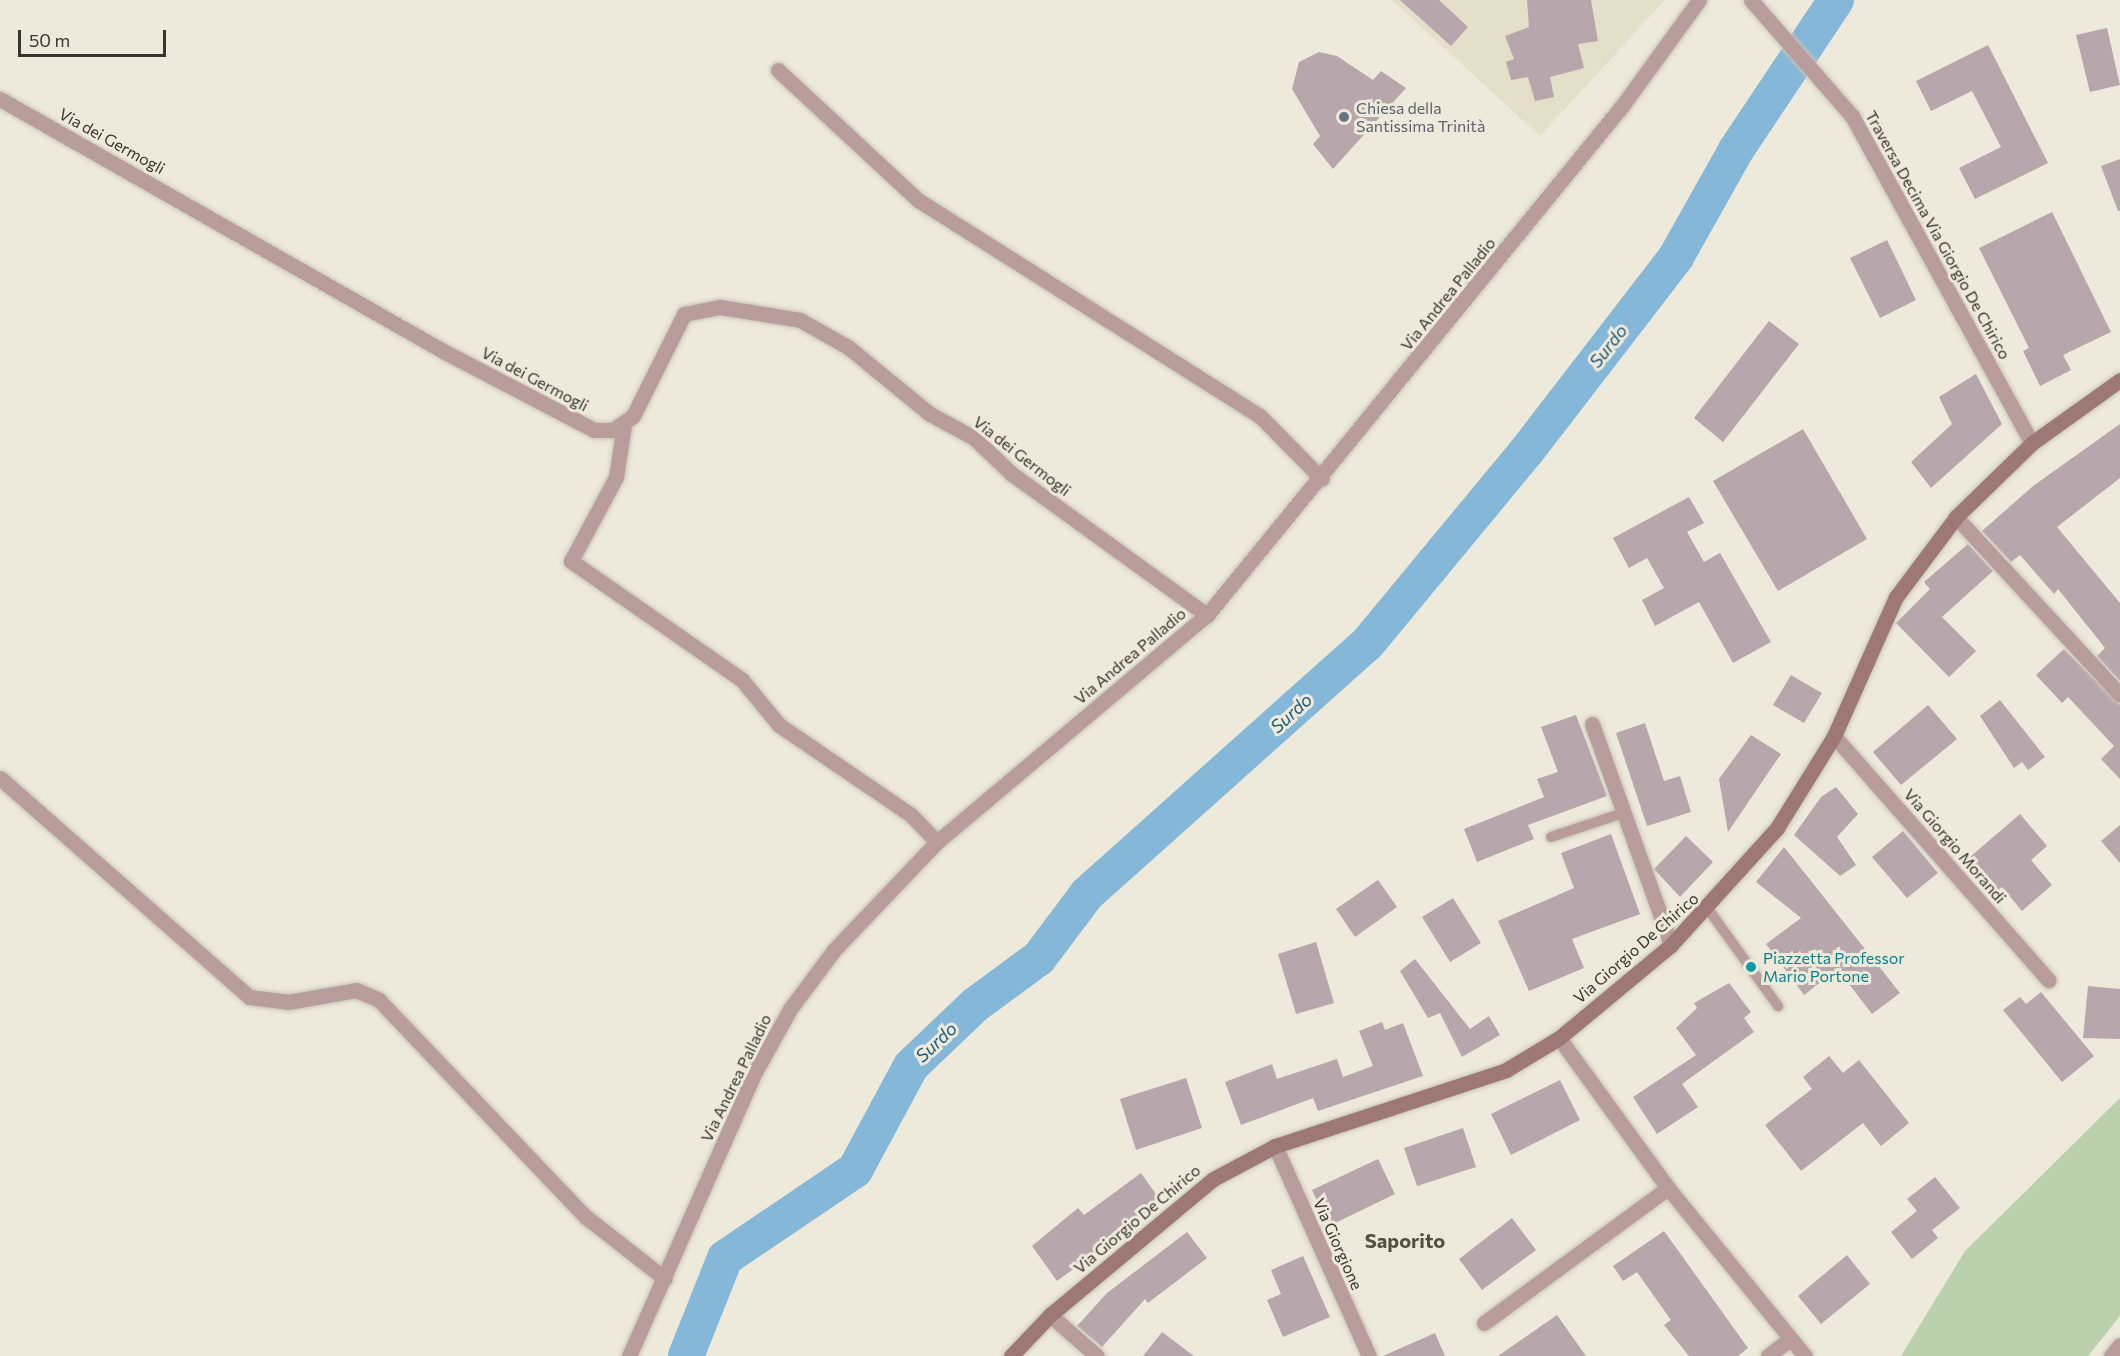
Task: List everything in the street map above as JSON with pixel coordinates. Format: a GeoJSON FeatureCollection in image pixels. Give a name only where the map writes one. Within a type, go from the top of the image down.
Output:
{"type":"FeatureCollection","features":[{"type":"Feature","properties":{"kind":"main road","name":"Via Giorgio De Chirico"},"geometry":{"type":"LineString","coordinates":[[1011,1356],[1050,1315],[1213,1179],[1275,1146],[1506,1070],[1559,1038],[1671,945],[1708,909],[1777,828],[1834,736],[1896,597],[1956,517],[2032,443],[2120,380]]}},
{"type":"Feature","properties":{"kind":"street","name":"Via Andrea Palladio"},"geometry":{"type":"LineString","coordinates":[[629,1356],[755,1072],[790,1009],[834,950],[937,842],[1207,615],[1322,479],[1645,78],[1699,0]]}},
{"type":"Feature","properties":{"kind":"street","name":"Traversa Decima Via Giorgio De Chirico"},"geometry":{"type":"LineString","coordinates":[[1755,4],[1852,116],[2032,443]]}},
{"type":"Feature","properties":{"kind":"street"},"geometry":{"type":"LineString","coordinates":[[778,70],[918,200],[1260,416],[1322,479]]}},
{"type":"Feature","properties":{"kind":"street","name":"Via dei Germogli"},"geometry":{"type":"LineString","coordinates":[[0,99],[554,410],[594,430],[624,425],[684,314],[720,307],[800,320],[848,347],[930,414],[974,438],[1011,474],[1207,615]]}},
{"type":"Feature","properties":{"kind":"street"},"geometry":{"type":"LineString","coordinates":[[624,425],[616,477],[571,561],[742,680],[779,725],[911,815],[937,842]]}},
{"type":"Feature","properties":{"kind":"street"},"geometry":{"type":"LineString","coordinates":[[1956,517],[2120,695]]}},
{"type":"Feature","properties":{"kind":"street"},"geometry":{"type":"LineString","coordinates":[[1592,724],[1671,945]]}},
{"type":"Feature","properties":{"kind":"street","name":"Via Giorgio Morandi"},"geometry":{"type":"LineString","coordinates":[[1834,736],[2048,980]]}},
{"type":"Feature","properties":{"kind":"street"},"geometry":{"type":"LineString","coordinates":[[0,778],[249,997],[288,1002],[356,990],[378,1000],[586,1217],[665,1279]]}},
{"type":"Feature","properties":{"kind":"street"},"geometry":{"type":"LineString","coordinates":[[1559,1038],[1668,1188],[1805,1356]]}},
{"type":"Feature","properties":{"kind":"street","name":"Via Giorgione"},"geometry":{"type":"LineString","coordinates":[[1275,1146],[1369,1356]]}},
{"type":"Feature","properties":{"kind":"street"},"geometry":{"type":"LineString","coordinates":[[1484,1323],[1668,1188]]}},
{"type":"Feature","properties":{"kind":"street"},"geometry":{"type":"LineString","coordinates":[[1050,1315],[1097,1356]]}},
{"type":"Feature","properties":{"kind":"street"},"geometry":{"type":"LineString","coordinates":[[1768,1356],[1790,1339]]}},
{"type":"Feature","properties":{"kind":"street"},"geometry":{"type":"LineString","coordinates":[[2111,1356],[2120,1345]]}},
{"type":"Feature","properties":{"kind":"lane"},"geometry":{"type":"LineString","coordinates":[[1551,837],[1623,813]]}},
{"type":"Feature","properties":{"kind":"lane"},"geometry":{"type":"LineString","coordinates":[[1708,909],[1779,1006]]}},
{"type":"Feature","properties":{"kind":"shaded area"},"geometry":{"type":"Polygon","coordinates":[[[1392,0],[1665,0],[1540,136],[1392,0]]]}},
{"type":"Feature","properties":{"kind":"green space"},"geometry":{"type":"Polygon","coordinates":[[[2120,1098],[2120,1316],[2088,1356],[1901,1356],[1965,1251],[2120,1098]]]}},
{"type":"Feature","properties":{"kind":"building"},"geometry":{"type":"Polygon","coordinates":[[[1400,0],[1439,0],[1468,27],[1451,46],[1400,0]]]}},
{"type":"Feature","properties":{"kind":"building"},"geometry":{"type":"Polygon","coordinates":[[[1527,0],[1591,0],[1598,41],[1578,44],[1584,68],[1550,77],[1554,97],[1535,101],[1528,77],[1511,80],[1506,62],[1514,59],[1505,36],[1529,27],[1527,0]]]}},
{"type":"Feature","properties":{"kind":"building"},"geometry":{"type":"Polygon","coordinates":[[[2107,28],[2120,85],[2090,92],[2076,35],[2107,28]]]}},
{"type":"Feature","properties":{"kind":"building"},"geometry":{"type":"Polygon","coordinates":[[[1988,45],[2048,163],[1975,199],[1959,168],[2001,147],[1972,91],[1931,111],[1916,81],[1988,45]]]}},
{"type":"Feature","properties":{"kind":"building","name":"Chiesa della Santissima Trinità"},"geometry":{"type":"Polygon","coordinates":[[[1319,52],[1337,56],[1373,80],[1381,71],[1406,88],[1333,169],[1313,144],[1320,136],[1292,89],[1299,62],[1319,52]]]}},
{"type":"Feature","properties":{"kind":"building"},"geometry":{"type":"Polygon","coordinates":[[[2120,159],[2120,211],[2118,211],[2101,166],[2120,159]]]}},
{"type":"Feature","properties":{"kind":"building"},"geometry":{"type":"Polygon","coordinates":[[[2052,212],[2111,332],[2063,355],[2071,370],[2040,386],[2023,351],[2029,348],[1979,248],[2052,212]]]}},
{"type":"Feature","properties":{"kind":"building"},"geometry":{"type":"Polygon","coordinates":[[[1887,240],[1916,300],[1880,318],[1850,258],[1887,240]]]}},
{"type":"Feature","properties":{"kind":"building"},"geometry":{"type":"Polygon","coordinates":[[[1769,321],[1799,344],[1723,442],[1694,418],[1769,321]]]}},
{"type":"Feature","properties":{"kind":"building"},"geometry":{"type":"Polygon","coordinates":[[[1976,374],[2002,424],[1931,488],[1911,462],[1952,424],[1939,397],[1976,374]]]}},
{"type":"Feature","properties":{"kind":"building"},"geometry":{"type":"Polygon","coordinates":[[[2120,424],[2120,478],[2057,527],[2120,603],[2120,681],[2097,656],[2105,648],[2058,589],[2054,594],[2020,555],[2011,562],[1982,531],[2033,486],[2120,424]]]}},
{"type":"Feature","properties":{"kind":"building"},"geometry":{"type":"Polygon","coordinates":[[[1803,429],[1867,539],[1778,591],[1713,481],[1803,429]]]}},
{"type":"Feature","properties":{"kind":"building"},"geometry":{"type":"Polygon","coordinates":[[[1689,497],[1704,523],[1687,532],[1704,562],[1720,553],[1771,642],[1733,663],[1699,602],[1655,626],[1642,600],[1664,588],[1647,558],[1629,568],[1613,538],[1689,497]]]}},
{"type":"Feature","properties":{"kind":"building"},"geometry":{"type":"Polygon","coordinates":[[[1968,544],[1993,571],[1942,617],[1976,651],[1949,677],[1896,623],[1930,589],[1924,582],[1968,544]]]}},
{"type":"Feature","properties":{"kind":"building"},"geometry":{"type":"Polygon","coordinates":[[[2064,649],[2120,705],[2120,779],[2101,759],[2114,746],[2068,697],[2062,703],[2036,675],[2064,649]]]}},
{"type":"Feature","properties":{"kind":"building"},"geometry":{"type":"Polygon","coordinates":[[[1791,675],[1822,693],[1804,723],[1773,705],[1791,675]]]}},
{"type":"Feature","properties":{"kind":"building"},"geometry":{"type":"Polygon","coordinates":[[[2000,700],[2045,757],[2028,770],[2022,762],[2014,768],[1980,716],[2000,700]]]}},
{"type":"Feature","properties":{"kind":"building"},"geometry":{"type":"Polygon","coordinates":[[[1928,705],[1957,739],[1901,785],[1873,752],[1928,705]]]}},
{"type":"Feature","properties":{"kind":"building"},"geometry":{"type":"Polygon","coordinates":[[[1576,715],[1607,796],[1528,825],[1534,839],[1477,862],[1464,829],[1544,797],[1537,779],[1558,772],[1541,727],[1576,715]]]}},
{"type":"Feature","properties":{"kind":"building"},"geometry":{"type":"Polygon","coordinates":[[[1645,723],[1664,781],[1680,776],[1691,812],[1647,826],[1616,733],[1645,723]]]}},
{"type":"Feature","properties":{"kind":"building"},"geometry":{"type":"Polygon","coordinates":[[[1751,735],[1781,754],[1728,832],[1719,779],[1751,735]]]}},
{"type":"Feature","properties":{"kind":"building"},"geometry":{"type":"Polygon","coordinates":[[[1836,787],[1858,814],[1837,837],[1856,865],[1840,876],[1794,835],[1821,797],[1836,787]]]}},
{"type":"Feature","properties":{"kind":"building"},"geometry":{"type":"Polygon","coordinates":[[[2020,814],[2047,846],[2031,860],[2052,885],[2022,911],[2002,887],[1991,896],[1963,863],[2020,814]]]}},
{"type":"Feature","properties":{"kind":"building"},"geometry":{"type":"Polygon","coordinates":[[[2120,825],[2120,863],[2101,841],[2120,825]]]}},
{"type":"Feature","properties":{"kind":"building"},"geometry":{"type":"Polygon","coordinates":[[[1903,831],[1938,873],[1907,898],[1872,857],[1903,831]]]}},
{"type":"Feature","properties":{"kind":"building"},"geometry":{"type":"Polygon","coordinates":[[[1611,834],[1640,914],[1572,939],[1584,968],[1529,991],[1498,921],[1574,888],[1561,853],[1611,834]]]}},
{"type":"Feature","properties":{"kind":"building"},"geometry":{"type":"Polygon","coordinates":[[[1686,836],[1713,862],[1680,897],[1654,869],[1686,836]]]}},
{"type":"Feature","properties":{"kind":"building"},"geometry":{"type":"Polygon","coordinates":[[[1784,847],[1900,993],[1872,1014],[1842,975],[1836,979],[1832,973],[1804,995],[1766,944],[1801,918],[1756,882],[1784,847]]]}},
{"type":"Feature","properties":{"kind":"building"},"geometry":{"type":"Polygon","coordinates":[[[1378,880],[1397,907],[1355,937],[1336,909],[1378,880]]]}},
{"type":"Feature","properties":{"kind":"building"},"geometry":{"type":"Polygon","coordinates":[[[1453,898],[1481,943],[1450,962],[1422,917],[1453,898]]]}},
{"type":"Feature","properties":{"kind":"building"},"geometry":{"type":"Polygon","coordinates":[[[1316,942],[1334,1003],[1296,1014],[1278,954],[1316,942]]]}},
{"type":"Feature","properties":{"kind":"building"},"geometry":{"type":"Polygon","coordinates":[[[1415,959],[1470,1029],[1489,1016],[1500,1035],[1462,1057],[1440,1013],[1428,1018],[1400,971],[1415,959]]]}},
{"type":"Feature","properties":{"kind":"building"},"geometry":{"type":"Polygon","coordinates":[[[1729,983],[1751,1012],[1744,1018],[1754,1032],[1682,1084],[1698,1107],[1657,1134],[1633,1097],[1696,1055],[1676,1028],[1697,1008],[1694,1003],[1729,983]]]}},
{"type":"Feature","properties":{"kind":"building"},"geometry":{"type":"Polygon","coordinates":[[[2088,986],[2120,989],[2120,1039],[2083,1038],[2088,986]]]}},
{"type":"Feature","properties":{"kind":"building"},"geometry":{"type":"Polygon","coordinates":[[[2041,992],[2094,1056],[2062,1082],[2003,1010],[2020,997],[2026,1004],[2041,992]]]}},
{"type":"Feature","properties":{"kind":"building"},"geometry":{"type":"Polygon","coordinates":[[[1382,1022],[1385,1030],[1403,1023],[1423,1076],[1318,1111],[1313,1098],[1241,1125],[1225,1082],[1272,1064],[1277,1079],[1337,1059],[1343,1077],[1373,1066],[1359,1031],[1382,1022]]]}},
{"type":"Feature","properties":{"kind":"building"},"geometry":{"type":"Polygon","coordinates":[[[1829,1056],[1843,1073],[1859,1060],[1909,1123],[1881,1146],[1863,1123],[1801,1171],[1765,1125],[1812,1089],[1803,1077],[1829,1056]]]}},
{"type":"Feature","properties":{"kind":"building"},"geometry":{"type":"Polygon","coordinates":[[[1186,1078],[1202,1128],[1136,1150],[1120,1099],[1186,1078]]]}},
{"type":"Feature","properties":{"kind":"building"},"geometry":{"type":"Polygon","coordinates":[[[1560,1080],[1580,1120],[1511,1155],[1491,1114],[1560,1080]]]}},
{"type":"Feature","properties":{"kind":"building"},"geometry":{"type":"Polygon","coordinates":[[[1463,1128],[1476,1167],[1417,1186],[1404,1148],[1463,1128]]]}},
{"type":"Feature","properties":{"kind":"building"},"geometry":{"type":"Polygon","coordinates":[[[1378,1159],[1395,1194],[1329,1226],[1312,1190],[1378,1159]]]}},
{"type":"Feature","properties":{"kind":"building"},"geometry":{"type":"Polygon","coordinates":[[[1141,1173],[1163,1204],[1057,1281],[1032,1246],[1078,1208],[1084,1215],[1141,1173]]]}},
{"type":"Feature","properties":{"kind":"building"},"geometry":{"type":"Polygon","coordinates":[[[1935,1177],[1960,1208],[1932,1230],[1938,1238],[1912,1259],[1891,1232],[1917,1211],[1907,1199],[1935,1177]]]}},
{"type":"Feature","properties":{"kind":"building"},"geometry":{"type":"Polygon","coordinates":[[[1512,1218],[1536,1250],[1482,1290],[1459,1259],[1512,1218]]]}},
{"type":"Feature","properties":{"kind":"building"},"geometry":{"type":"Polygon","coordinates":[[[1664,1231],[1748,1348],[1738,1356],[1689,1356],[1664,1325],[1671,1320],[1637,1272],[1623,1281],[1613,1266],[1664,1231]]]}},
{"type":"Feature","properties":{"kind":"building"},"geometry":{"type":"Polygon","coordinates":[[[1187,1232],[1207,1258],[1148,1303],[1145,1299],[1102,1347],[1077,1326],[1107,1293],[1187,1232]]]}},
{"type":"Feature","properties":{"kind":"building"},"geometry":{"type":"Polygon","coordinates":[[[1847,1255],[1870,1284],[1821,1324],[1798,1296],[1847,1255]]]}},
{"type":"Feature","properties":{"kind":"building"},"geometry":{"type":"Polygon","coordinates":[[[1303,1256],[1330,1317],[1283,1337],[1267,1300],[1281,1294],[1271,1270],[1303,1256]]]}},
{"type":"Feature","properties":{"kind":"building"},"geometry":{"type":"Polygon","coordinates":[[[1557,1315],[1586,1356],[1498,1356],[1557,1315]]]}},
{"type":"Feature","properties":{"kind":"building"},"geometry":{"type":"Polygon","coordinates":[[[1162,1332],[1194,1356],[1143,1356],[1162,1332]]]}},
{"type":"Feature","properties":{"kind":"building"},"geometry":{"type":"Polygon","coordinates":[[[1435,1333],[1445,1356],[1383,1356],[1435,1333]]]}},
{"type":"Feature","properties":{"kind":"waterway","name":"Surdo"},"geometry":{"type":"LineString","coordinates":[[686,1356],[725,1258],[855,1170],[911,1066],[975,1005],[1039,958],[1087,894],[1367,644],[1526,452],[1676,257],[1736,150],[1836,0]]}},
{"type":"Feature","properties":{"kind":"place","name":"Chiesa della Santissima Trinità"},"geometry":{"type":"Point","coordinates":[1344,117]}},
{"type":"Feature","properties":{"kind":"place","name":"Piazzetta Professor Mario Portone"},"geometry":{"type":"Point","coordinates":[1751,967]}},
{"type":"Feature","properties":{"kind":"district","name":"Saporito"},"geometry":{"type":"Point","coordinates":[1405,1240]}}]}
